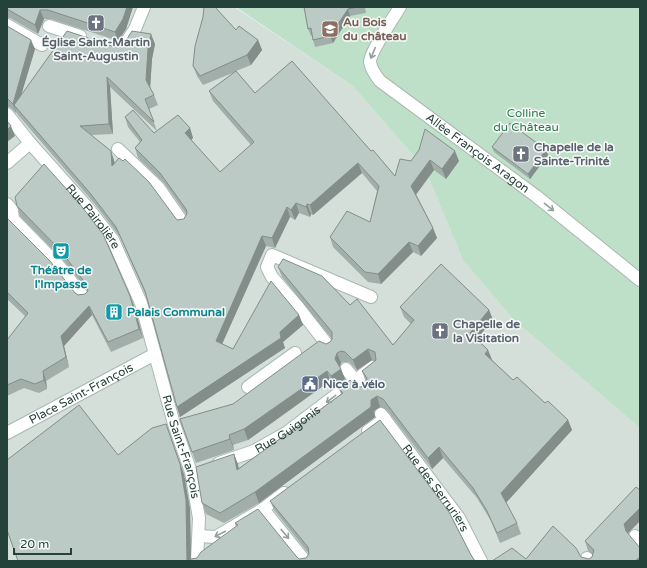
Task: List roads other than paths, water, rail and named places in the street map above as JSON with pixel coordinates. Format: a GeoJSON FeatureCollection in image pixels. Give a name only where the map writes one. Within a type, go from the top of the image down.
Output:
{"type":"FeatureCollection","features":[{"type":"Feature","properties":{"kind":"street"},"geometry":{"type":"LineString","coordinates":[[118,49],[135,29],[144,7]]}},
{"type":"Feature","properties":{"kind":"street","name":"Allée François Aragon"},"geometry":{"type":"LineString","coordinates":[[400,7],[372,53],[370,62],[380,81],[536,196],[640,280]]}},
{"type":"Feature","properties":{"kind":"street"},"geometry":{"type":"LineString","coordinates":[[7,25],[42,45]]}},
{"type":"Feature","properties":{"kind":"street"},"geometry":{"type":"LineString","coordinates":[[49,26],[92,40]]}},
{"type":"Feature","properties":{"kind":"street","name":"Rue Pairolière"},"geometry":{"type":"LineString","coordinates":[[7,114],[30,143],[88,208],[114,240],[141,303],[151,336]]}},
{"type":"Feature","properties":{"kind":"street"},"geometry":{"type":"LineString","coordinates":[[7,163],[30,143]]}},
{"type":"Feature","properties":{"kind":"street"},"geometry":{"type":"LineString","coordinates":[[118,149],[158,187],[183,223]]}},
{"type":"Feature","properties":{"kind":"street"},"geometry":{"type":"LineString","coordinates":[[7,204],[12,210],[13,219],[59,266],[84,298]]}},
{"type":"Feature","properties":{"kind":"street"},"geometry":{"type":"LineString","coordinates":[[329,347],[298,306],[272,277],[267,267],[272,255],[371,297]]}},
{"type":"Feature","properties":{"kind":"street","name":"Rue Saint-François"},"geometry":{"type":"LineString","coordinates":[[151,336],[174,424],[199,469],[198,560]]}},
{"type":"Feature","properties":{"kind":"street"},"geometry":{"type":"LineString","coordinates":[[248,387],[295,353]]}},
{"type":"Feature","properties":{"kind":"street","name":"Place Saint-François"},"geometry":{"type":"LineString","coordinates":[[7,433],[155,354]]}},
{"type":"Feature","properties":{"kind":"street","name":"Rue Guigonis"},"geometry":{"type":"LineString","coordinates":[[199,469],[260,448],[286,433],[360,386],[373,367]]}},
{"type":"Feature","properties":{"kind":"street"},"geometry":{"type":"LineString","coordinates":[[346,369],[360,386]]}},
{"type":"Feature","properties":{"kind":"street","name":"Rue des Serruriers"},"geometry":{"type":"LineString","coordinates":[[359,438],[383,417],[459,518],[481,561]]}},
{"type":"Feature","properties":{"kind":"street"},"geometry":{"type":"LineString","coordinates":[[199,536],[216,537],[263,509],[295,485]]}},
{"type":"Feature","properties":{"kind":"street"},"geometry":{"type":"LineString","coordinates":[[263,509],[305,561]]}},
{"type":"Feature","properties":{"kind":"place","name":"Église Saint-Martin Saint-Augustin"},"geometry":{"type":"Point","coordinates":[96,23]}},
{"type":"Feature","properties":{"kind":"place","name":"Au Bois du château"},"geometry":{"type":"Point","coordinates":[330,29]}},
{"type":"Feature","properties":{"kind":"place","name":"Chapelle de la Sainte-Trinité"},"geometry":{"type":"Point","coordinates":[521,154]}},
{"type":"Feature","properties":{"kind":"place","name":"Théâtre de l'Impasse"},"geometry":{"type":"Point","coordinates":[61,251]}},
{"type":"Feature","properties":{"kind":"place","name":"Palais Communal"},"geometry":{"type":"Point","coordinates":[114,312]}},
{"type":"Feature","properties":{"kind":"place","name":"Chapelle de la Visitation"},"geometry":{"type":"Point","coordinates":[440,331]}},
{"type":"Feature","properties":{"kind":"place","name":"Nice à vélo"},"geometry":{"type":"Point","coordinates":[310,384]}},
{"type":"Feature","properties":{"kind":"park label","name":"Colline du Château"},"geometry":{"type":"Point","coordinates":[526,120]}}]}
